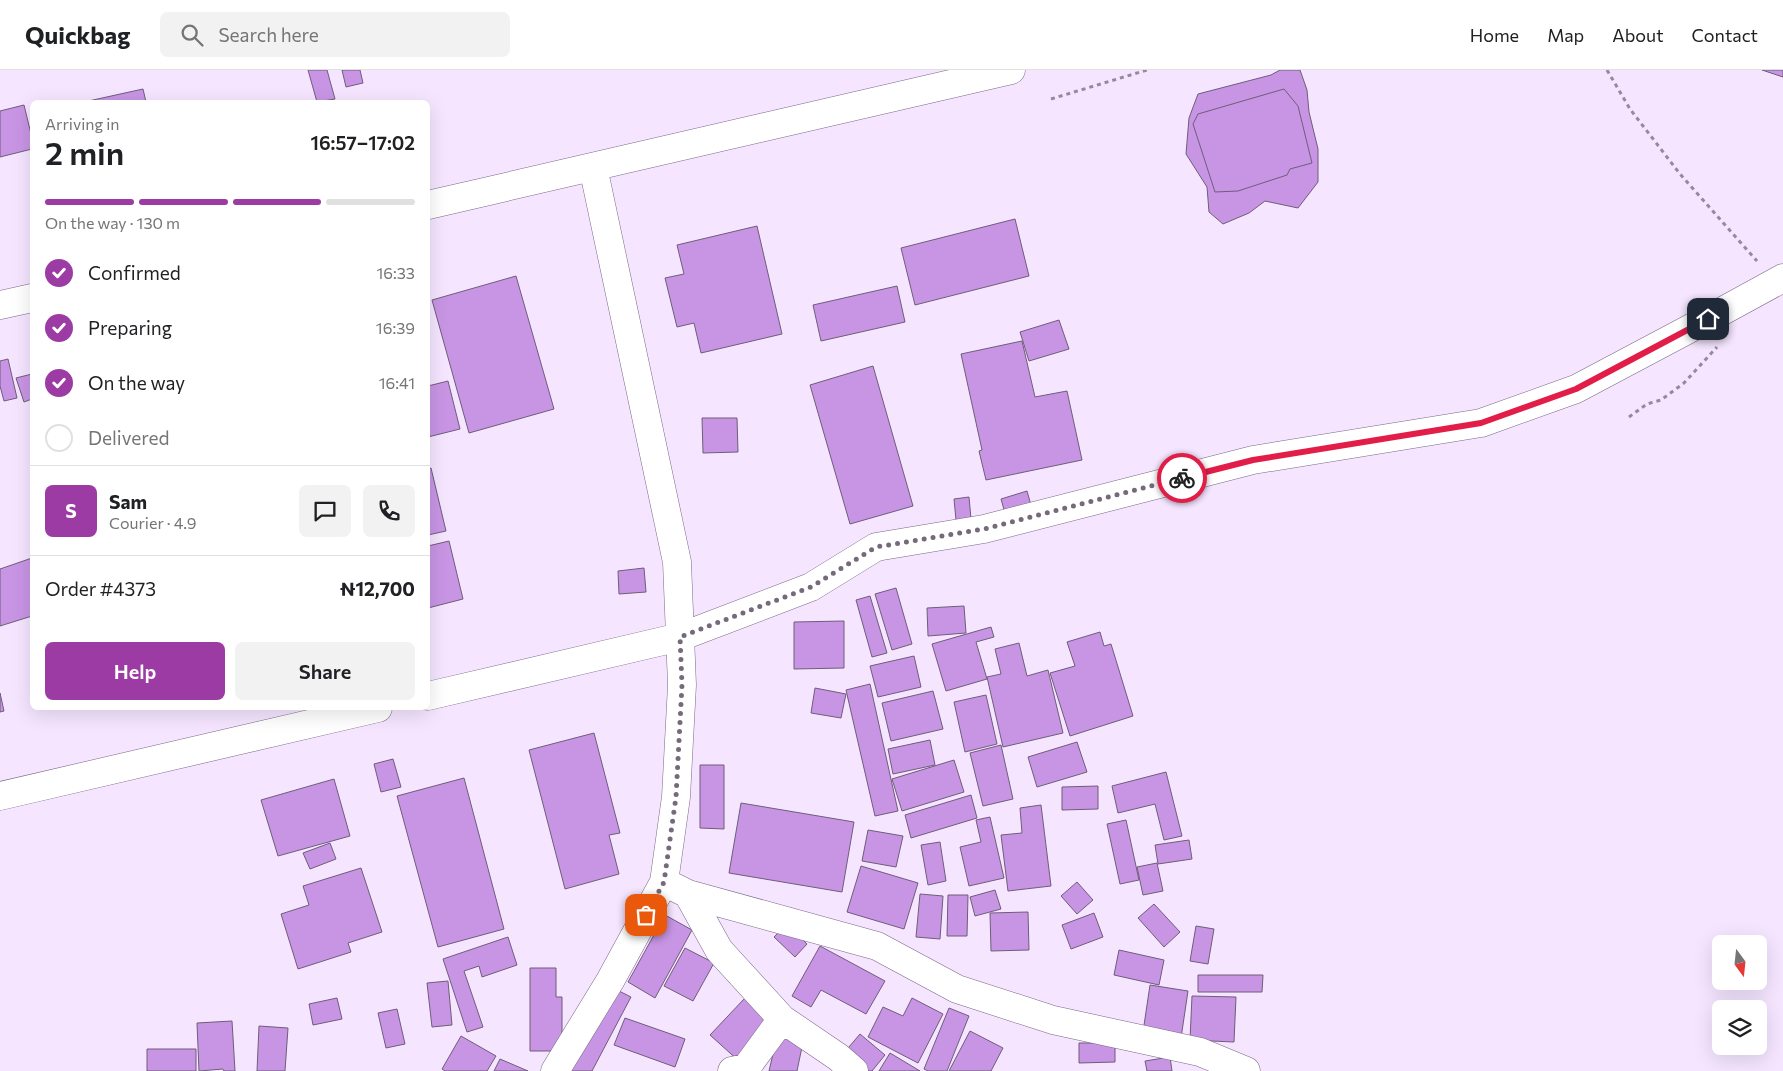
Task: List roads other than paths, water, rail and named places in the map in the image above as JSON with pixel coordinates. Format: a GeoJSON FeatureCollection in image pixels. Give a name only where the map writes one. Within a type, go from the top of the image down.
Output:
{"type":"FeatureCollection","features":[{"type":"Feature","properties":{"kind":"street"},"geometry":{"type":"LineString","coordinates":[[430,205],[1011,70]]}},
{"type":"Feature","properties":{"kind":"street"},"geometry":{"type":"LineString","coordinates":[[555,1071],[610,982],[664,882],[676,797],[682,685],[678,562],[593,167]]}},
{"type":"Feature","properties":{"kind":"street"},"geometry":{"type":"LineString","coordinates":[[430,696],[680,637],[811,587],[876,547],[984,529],[1253,460],[1481,423],[1576,389],[1780,280]]}},
{"type":"Feature","properties":{"kind":"street"},"geometry":{"type":"LineString","coordinates":[[0,305],[30,298]]}},
{"type":"Feature","properties":{"kind":"street"},"geometry":{"type":"LineString","coordinates":[[0,796],[369,710]]}},
{"type":"Feature","properties":{"kind":"street"},"geometry":{"type":"LineString","coordinates":[[664,882],[688,894],[877,946],[957,989],[1053,1020],[1200,1052],[1246,1071]]}},
{"type":"Feature","properties":{"kind":"street"},"geometry":{"type":"LineString","coordinates":[[688,894],[719,950],[782,1019],[838,1057],[854,1071]]}},
{"type":"Feature","properties":{"kind":"street"},"geometry":{"type":"LineString","coordinates":[[732,1071],[746,1068],[782,1019]]}}]}
